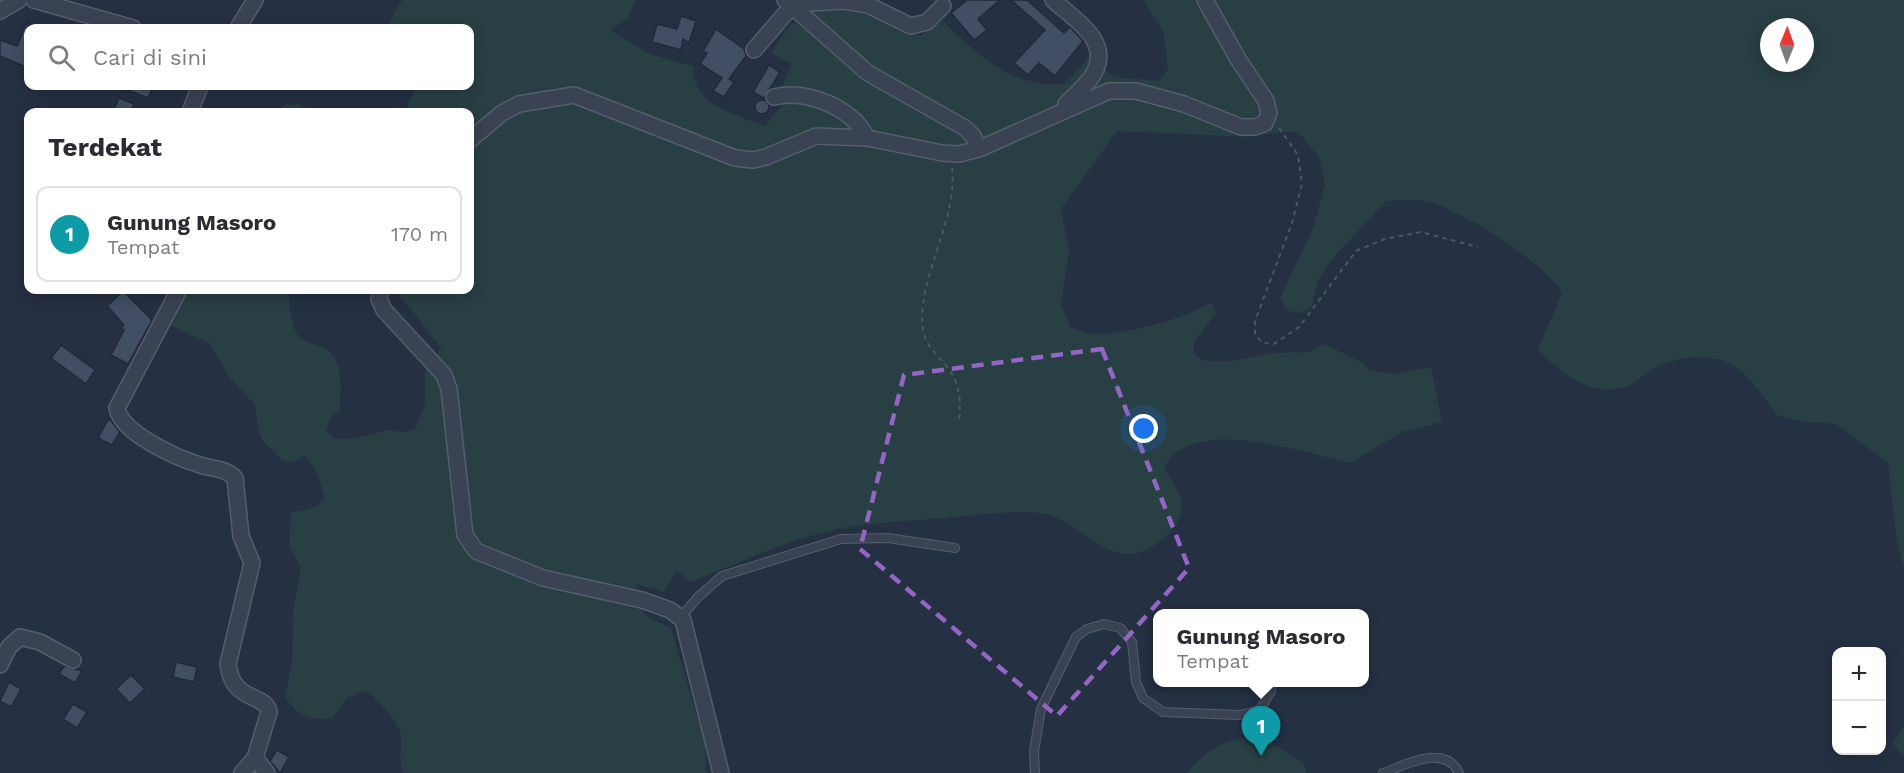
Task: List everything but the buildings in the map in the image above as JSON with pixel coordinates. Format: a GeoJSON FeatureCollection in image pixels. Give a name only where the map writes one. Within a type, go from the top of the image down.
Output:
{"type":"FeatureCollection","features":[{"type":"Feature","properties":{"kind":"street"},"geometry":{"type":"LineString","coordinates":[[0,11],[19,0]]}},
{"type":"Feature","properties":{"kind":"street"},"geometry":{"type":"LineString","coordinates":[[34,0],[120,24]]}},
{"type":"Feature","properties":{"kind":"street"},"geometry":{"type":"LineString","coordinates":[[240,24],[255,0]]}},
{"type":"Feature","properties":{"kind":"street"},"geometry":{"type":"LineString","coordinates":[[1053,0],[1089,32],[1098,45],[1099,59],[1094,74],[1059,113]]}},
{"type":"Feature","properties":{"kind":"street"},"geometry":{"type":"LineString","coordinates":[[474,137],[502,113],[519,104],[574,95],[735,158],[753,160],[766,157],[816,136],[867,138],[950,153],[979,149],[1081,101],[1109,91],[1136,91],[1184,104],[1241,127],[1255,128],[1265,123],[1269,113],[1266,100],[1238,59],[1205,0]]}},
{"type":"Feature","properties":{"kind":"street"},"geometry":{"type":"LineString","coordinates":[[788,4],[822,2],[868,4],[911,26],[927,22],[943,6]]}},
{"type":"Feature","properties":{"kind":"street"},"geometry":{"type":"LineString","coordinates":[[788,4],[868,73],[965,128],[973,136],[979,149]]}},
{"type":"Feature","properties":{"kind":"street"},"geometry":{"type":"LineString","coordinates":[[754,50],[788,4]]}},
{"type":"Feature","properties":{"kind":"street"},"geometry":{"type":"LineString","coordinates":[[192,108],[198,90]]}},
{"type":"Feature","properties":{"kind":"street"},"geometry":{"type":"LineString","coordinates":[[774,97],[798,94],[823,102],[861,125],[867,138]]}},
{"type":"Feature","properties":{"kind":"street"},"geometry":{"type":"LineString","coordinates":[[177,294],[117,408],[121,420],[164,451],[200,465],[227,472],[235,478],[241,537],[252,563],[228,664],[229,674],[238,690],[268,706],[268,717],[255,758],[242,773]]}},
{"type":"Feature","properties":{"kind":"street"},"geometry":{"type":"LineString","coordinates":[[380,294],[379,299],[384,310],[444,375],[449,389],[465,535],[476,551],[543,578],[642,600],[670,610],[683,620],[721,773]]}},
{"type":"Feature","properties":{"kind":"street"},"geometry":{"type":"LineString","coordinates":[[0,665],[9,647],[20,637],[40,642],[73,660]]}},
{"type":"Feature","properties":{"kind":"street"},"geometry":{"type":"LineString","coordinates":[[255,758],[267,773]]}},
{"type":"Feature","properties":{"kind":"lane"},"geometry":{"type":"LineString","coordinates":[[680,618],[698,597],[722,576],[841,539],[888,538],[956,548]]}},
{"type":"Feature","properties":{"kind":"lane"},"geometry":{"type":"LineString","coordinates":[[1035,773],[1034,751],[1041,709],[1076,637],[1087,629],[1104,624],[1120,628],[1132,642],[1136,682],[1143,698],[1162,712],[1240,715],[1260,710],[1271,691],[1271,687]]}},
{"type":"Feature","properties":{"kind":"lane"},"geometry":{"type":"LineString","coordinates":[[1383,773],[1436,757],[1447,759],[1459,773]]}},
{"type":"Feature","properties":{"kind":"path"},"geometry":{"type":"LineString","coordinates":[[1269,113],[1298,155],[1302,184],[1292,223],[1255,321],[1255,335],[1263,343],[1274,344],[1299,327],[1356,252],[1384,238],[1422,232],[1478,247]]}},
{"type":"Feature","properties":{"kind":"path"},"geometry":{"type":"LineString","coordinates":[[950,153],[953,179],[950,202],[924,305],[923,331],[932,352],[948,368],[958,385],[961,403],[959,420]]}},
{"type":"Feature","properties":{"kind":"highlighted area"},"geometry":{"type":"Polygon","coordinates":[[[1102,349],[1189,568],[1057,716],[860,549],[904,375],[1102,349]]]}},
{"type":"Feature","properties":{"kind":"green space"},"geometry":{"type":"Polygon","coordinates":[[[402,0],[636,0],[628,18],[611,30],[649,54],[693,66],[695,80],[708,99],[729,112],[765,126],[785,101],[783,85],[791,64],[771,53],[790,25],[817,9],[838,9],[883,18],[919,36],[943,21],[983,57],[1012,75],[1045,84],[1064,84],[1083,65],[1089,54],[1114,77],[1159,81],[1168,69],[1164,34],[1143,0],[1904,0],[1904,569],[1897,543],[1888,463],[1836,424],[1805,422],[1778,416],[1748,377],[1733,365],[1705,357],[1675,360],[1649,371],[1629,386],[1613,390],[1589,386],[1577,381],[1556,367],[1538,349],[1562,293],[1553,281],[1500,238],[1439,205],[1419,200],[1386,201],[1331,260],[1317,282],[1312,307],[1300,313],[1286,310],[1280,298],[1313,228],[1325,184],[1319,158],[1303,137],[1292,131],[1245,137],[1117,131],[1061,209],[1069,251],[1061,304],[1070,327],[1094,334],[1125,331],[1187,314],[1212,302],[1216,313],[1194,342],[1194,355],[1206,361],[1233,361],[1270,353],[1308,352],[1324,344],[1359,361],[1370,370],[1395,374],[1431,367],[1442,422],[1402,432],[1350,463],[1250,441],[1223,440],[1199,443],[1179,451],[1165,467],[1181,499],[1180,516],[1170,533],[1162,540],[1137,553],[1125,554],[1113,551],[1053,517],[1040,513],[1009,512],[849,527],[783,545],[691,582],[677,571],[664,592],[636,584],[639,603],[644,613],[671,628],[705,743],[706,773],[404,773],[398,726],[375,698],[366,691],[347,698],[332,719],[304,716],[294,709],[285,696],[292,663],[293,611],[301,568],[289,545],[291,513],[316,507],[325,498],[316,471],[304,455],[294,463],[281,460],[263,441],[258,430],[255,405],[229,377],[210,344],[171,326],[185,294],[288,294],[291,316],[298,335],[305,341],[328,350],[337,362],[341,386],[340,409],[330,419],[326,431],[336,439],[350,439],[389,430],[402,432],[415,429],[425,404],[425,371],[431,368],[441,347],[396,294],[474,294],[474,108],[407,108],[414,90],[474,90],[474,24],[391,24],[389,22],[402,0]]]}},
{"type":"Feature","properties":{"kind":"green space"},"geometry":{"type":"Polygon","coordinates":[[[287,104],[299,105],[302,108],[281,108],[287,104]]]}},
{"type":"Feature","properties":{"kind":"green space"},"geometry":{"type":"Polygon","coordinates":[[[1904,726],[1904,756],[1892,744],[1904,726]]]}},
{"type":"Feature","properties":{"kind":"green space"},"geometry":{"type":"Polygon","coordinates":[[[1248,736],[1262,738],[1303,762],[1307,773],[1186,773],[1214,748],[1248,736]]]}},
{"type":"Feature","properties":{"kind":"place","name":"Gunung Masoro"},"geometry":{"type":"Point","coordinates":[1261,756]}}]}
